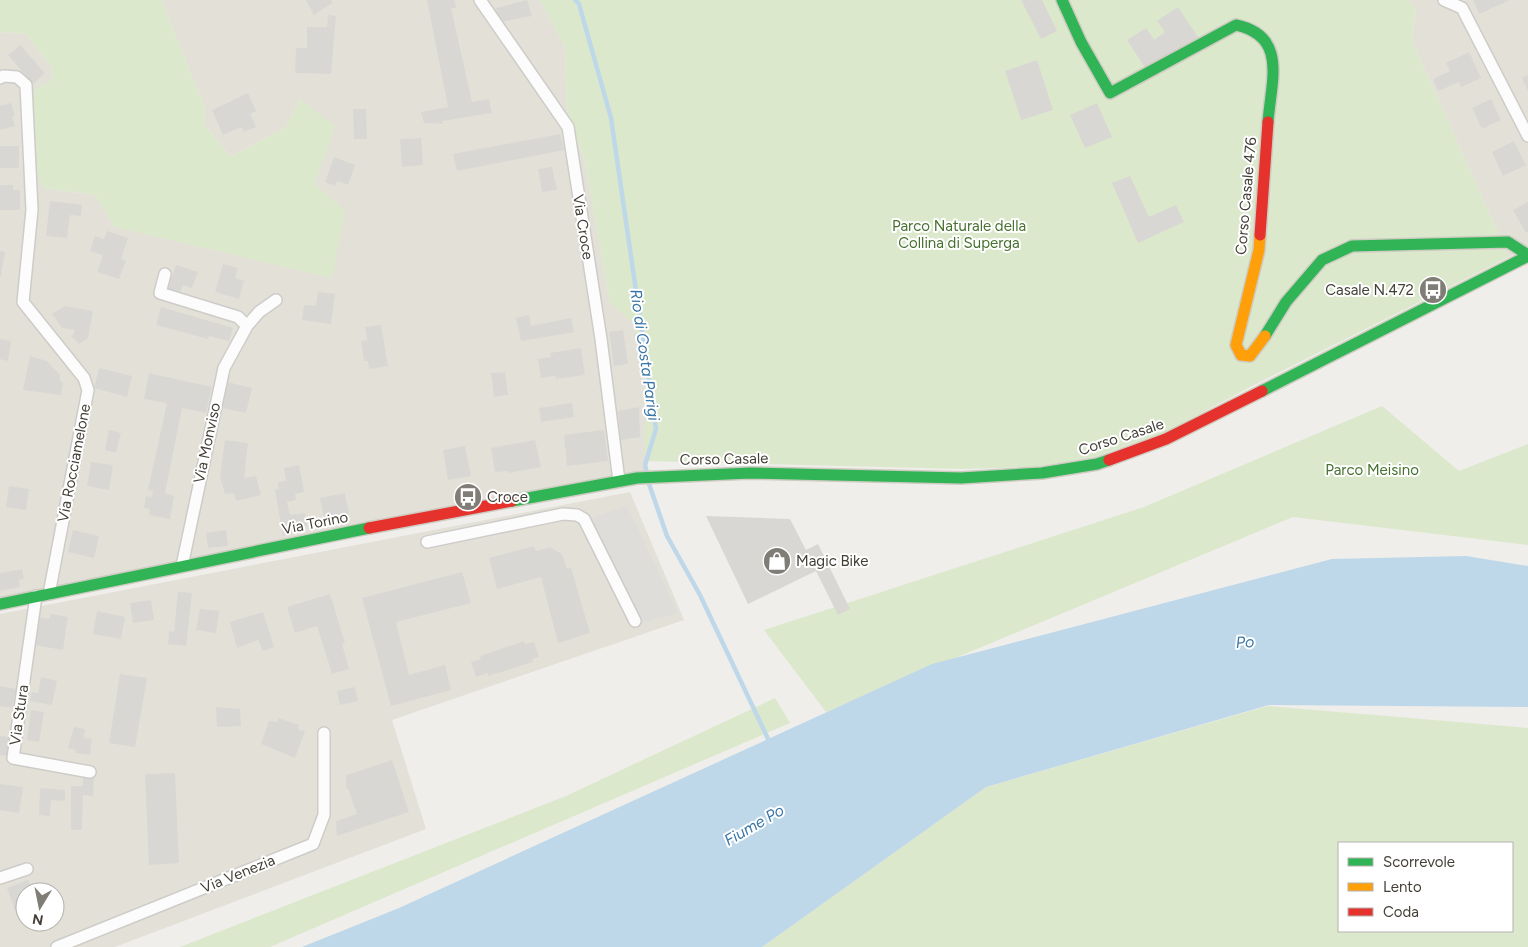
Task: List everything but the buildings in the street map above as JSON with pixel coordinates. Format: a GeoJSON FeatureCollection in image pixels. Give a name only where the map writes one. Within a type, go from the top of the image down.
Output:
{"type":"FeatureCollection","features":[{"type":"Feature","properties":{"kind":"main road","name":"Corso Casale 476"},"geometry":{"type":"LineString","coordinates":[[1062,0],[1081,42],[1110,94],[1236,25],[1251,28],[1262,35],[1273,53],[1259,250],[1236,344],[1241,355],[1250,356],[1259,347],[1286,302],[1322,260],[1352,246],[1508,242],[1528,256]]}},
{"type":"Feature","properties":{"kind":"main road","name":"Corso Casale"},"geometry":{"type":"LineString","coordinates":[[637,478],[750,473],[961,478],[1042,474],[1097,464],[1166,439],[1528,256]]}},
{"type":"Feature","properties":{"kind":"main road","name":"Via Torino"},"geometry":{"type":"LineString","coordinates":[[0,604],[475,508],[637,478]]}},
{"type":"Feature","properties":{"kind":"street","name":"Via Croce"},"geometry":{"type":"LineString","coordinates":[[480,0],[568,127],[601,339],[619,481]]}},
{"type":"Feature","properties":{"kind":"street"},"geometry":{"type":"LineString","coordinates":[[1444,0],[1462,8],[1528,136]]}},
{"type":"Feature","properties":{"kind":"street","name":"Via Rocciamelone"},"geometry":{"type":"LineString","coordinates":[[0,78],[3,76],[17,77],[26,84],[28,99],[27,134],[32,210],[23,302],[84,378],[88,390],[48,594]]}},
{"type":"Feature","properties":{"kind":"street"},"geometry":{"type":"LineString","coordinates":[[165,274],[160,293],[238,317],[247,326]]}},
{"type":"Feature","properties":{"kind":"street","name":"Via Monviso"},"geometry":{"type":"LineString","coordinates":[[182,566],[224,368],[247,326],[259,312],[276,300]]}},
{"type":"Feature","properties":{"kind":"street"},"geometry":{"type":"LineString","coordinates":[[475,508],[480,530]]}},
{"type":"Feature","properties":{"kind":"street"},"geometry":{"type":"LineString","coordinates":[[427,542],[563,514],[576,515],[584,519],[602,549],[635,621]]}},
{"type":"Feature","properties":{"kind":"street","name":"Via Stura"},"geometry":{"type":"LineString","coordinates":[[36,596],[13,758],[90,772]]}},
{"type":"Feature","properties":{"kind":"street","name":"Via Venezia"},"geometry":{"type":"LineString","coordinates":[[57,947],[314,844],[324,815],[324,733]]}},
{"type":"Feature","properties":{"kind":"street"},"geometry":{"type":"LineString","coordinates":[[0,878],[27,869]]}},
{"type":"Feature","properties":{"kind":"shaded area"},"geometry":{"type":"Polygon","coordinates":[[[161,0],[540,0],[565,47],[567,110],[585,162],[610,302],[633,323],[651,374],[647,472],[0,598],[0,32],[26,34],[50,65],[53,79],[20,99],[43,188],[95,195],[115,227],[314,184],[300,99],[286,127],[231,157],[204,124],[205,108],[161,0]]]}},
{"type":"Feature","properties":{"kind":"shaded area"},"geometry":{"type":"Polygon","coordinates":[[[1408,0],[1528,0],[1528,247],[1509,257],[1412,41],[1416,9],[1408,0]]]}},
{"type":"Feature","properties":{"kind":"shaded area"},"geometry":{"type":"Polygon","coordinates":[[[630,492],[684,620],[392,720],[426,829],[115,947],[0,947],[0,614],[630,492]]]}},
{"type":"Feature","properties":{"kind":"shaded area"},"geometry":{"type":"Polygon","coordinates":[[[627,506],[678,613],[642,623],[590,518],[627,506]]]}},
{"type":"Feature","properties":{"kind":"green space"},"geometry":{"type":"Polygon","coordinates":[[[0,0],[161,0],[205,108],[204,124],[231,157],[286,127],[300,99],[335,126],[314,184],[345,210],[332,278],[115,227],[95,195],[43,188],[21,135],[19,99],[53,79],[50,65],[26,34],[0,32],[0,0]]]}},
{"type":"Feature","properties":{"kind":"green space","name":"Parco Naturale della Collina di Superga"},"geometry":{"type":"Polygon","coordinates":[[[540,0],[1408,0],[1416,8],[1412,41],[1509,257],[1252,386],[1164,433],[1095,457],[1036,467],[963,469],[645,461],[645,358],[633,323],[610,303],[585,162],[567,110],[565,47],[540,0]]]}},
{"type":"Feature","properties":{"kind":"green space","name":"Parco Meisino"},"geometry":{"type":"Polygon","coordinates":[[[1382,406],[1459,471],[1528,444],[1528,545],[1293,517],[826,712],[764,630],[1144,507],[1382,406]]]}},
{"type":"Feature","properties":{"kind":"green space"},"geometry":{"type":"Polygon","coordinates":[[[775,698],[790,723],[270,947],[180,947],[566,796],[775,698]]]}},
{"type":"Feature","properties":{"kind":"green space"},"geometry":{"type":"Polygon","coordinates":[[[1268,706],[1528,728],[1528,947],[762,947],[986,787],[1268,706]]]}},
{"type":"Feature","properties":{"kind":"water"},"geometry":{"type":"Polygon","coordinates":[[[1466,556],[1528,566],[1528,707],[1269,705],[986,787],[762,947],[302,947],[399,908],[932,664],[1332,559],[1466,556]]]}},
{"type":"Feature","properties":{"kind":"waterway","name":"Rio di Costa Parigi"},"geometry":{"type":"LineString","coordinates":[[575,0],[579,4],[611,118],[656,429],[645,465],[647,473]]}},
{"type":"Feature","properties":{"kind":"waterway","name":"Rio di Costa Parigi"},"geometry":{"type":"LineString","coordinates":[[648,481],[667,536],[700,595],[770,743]]}},
{"type":"Feature","properties":{"kind":"traffic: fast"},"geometry":{"type":"LineString","coordinates":[[1062,0],[1081,42],[1110,93],[1236,25],[1252,31],[1263,39],[1270,50],[1273,62],[1268,122]]}},
{"type":"Feature","properties":{"kind":"traffic: fast"},"geometry":{"type":"LineString","coordinates":[[1265,336],[1286,302],[1322,260],[1352,246],[1508,242],[1528,255]]}},
{"type":"Feature","properties":{"kind":"traffic: fast"},"geometry":{"type":"LineString","coordinates":[[1262,391],[1528,256]]}},
{"type":"Feature","properties":{"kind":"traffic: fast"},"geometry":{"type":"LineString","coordinates":[[512,501],[637,478],[750,473],[961,478],[1042,473],[1097,464],[1109,460]]}},
{"type":"Feature","properties":{"kind":"traffic: fast"},"geometry":{"type":"LineString","coordinates":[[0,604],[369,528]]}},
{"type":"Feature","properties":{"kind":"traffic: slow"},"geometry":{"type":"LineString","coordinates":[[1260,235],[1259,250],[1236,345],[1241,355],[1250,356],[1265,336]]}},
{"type":"Feature","properties":{"kind":"traffic: jam"},"geometry":{"type":"LineString","coordinates":[[1260,235],[1268,122]]}},
{"type":"Feature","properties":{"kind":"traffic: jam"},"geometry":{"type":"LineString","coordinates":[[1109,460],[1166,439],[1262,391]]}},
{"type":"Feature","properties":{"kind":"traffic: jam"},"geometry":{"type":"LineString","coordinates":[[369,528],[512,501]]}},
{"type":"Feature","properties":{"kind":"place","name":"Casale N.472"},"geometry":{"type":"Point","coordinates":[1433,290]}},
{"type":"Feature","properties":{"kind":"place","name":"Croce"},"geometry":{"type":"Point","coordinates":[468,497]}},
{"type":"Feature","properties":{"kind":"place","name":"Magic Bike"},"geometry":{"type":"Point","coordinates":[777,561]}},
{"type":"Feature","properties":{"kind":"water label","name":"Po"},"geometry":{"type":"Point","coordinates":[1245,642]}},
{"type":"Feature","properties":{"kind":"water label","name":"Fiume Po"},"geometry":{"type":"Point","coordinates":[754,825]}}]}
